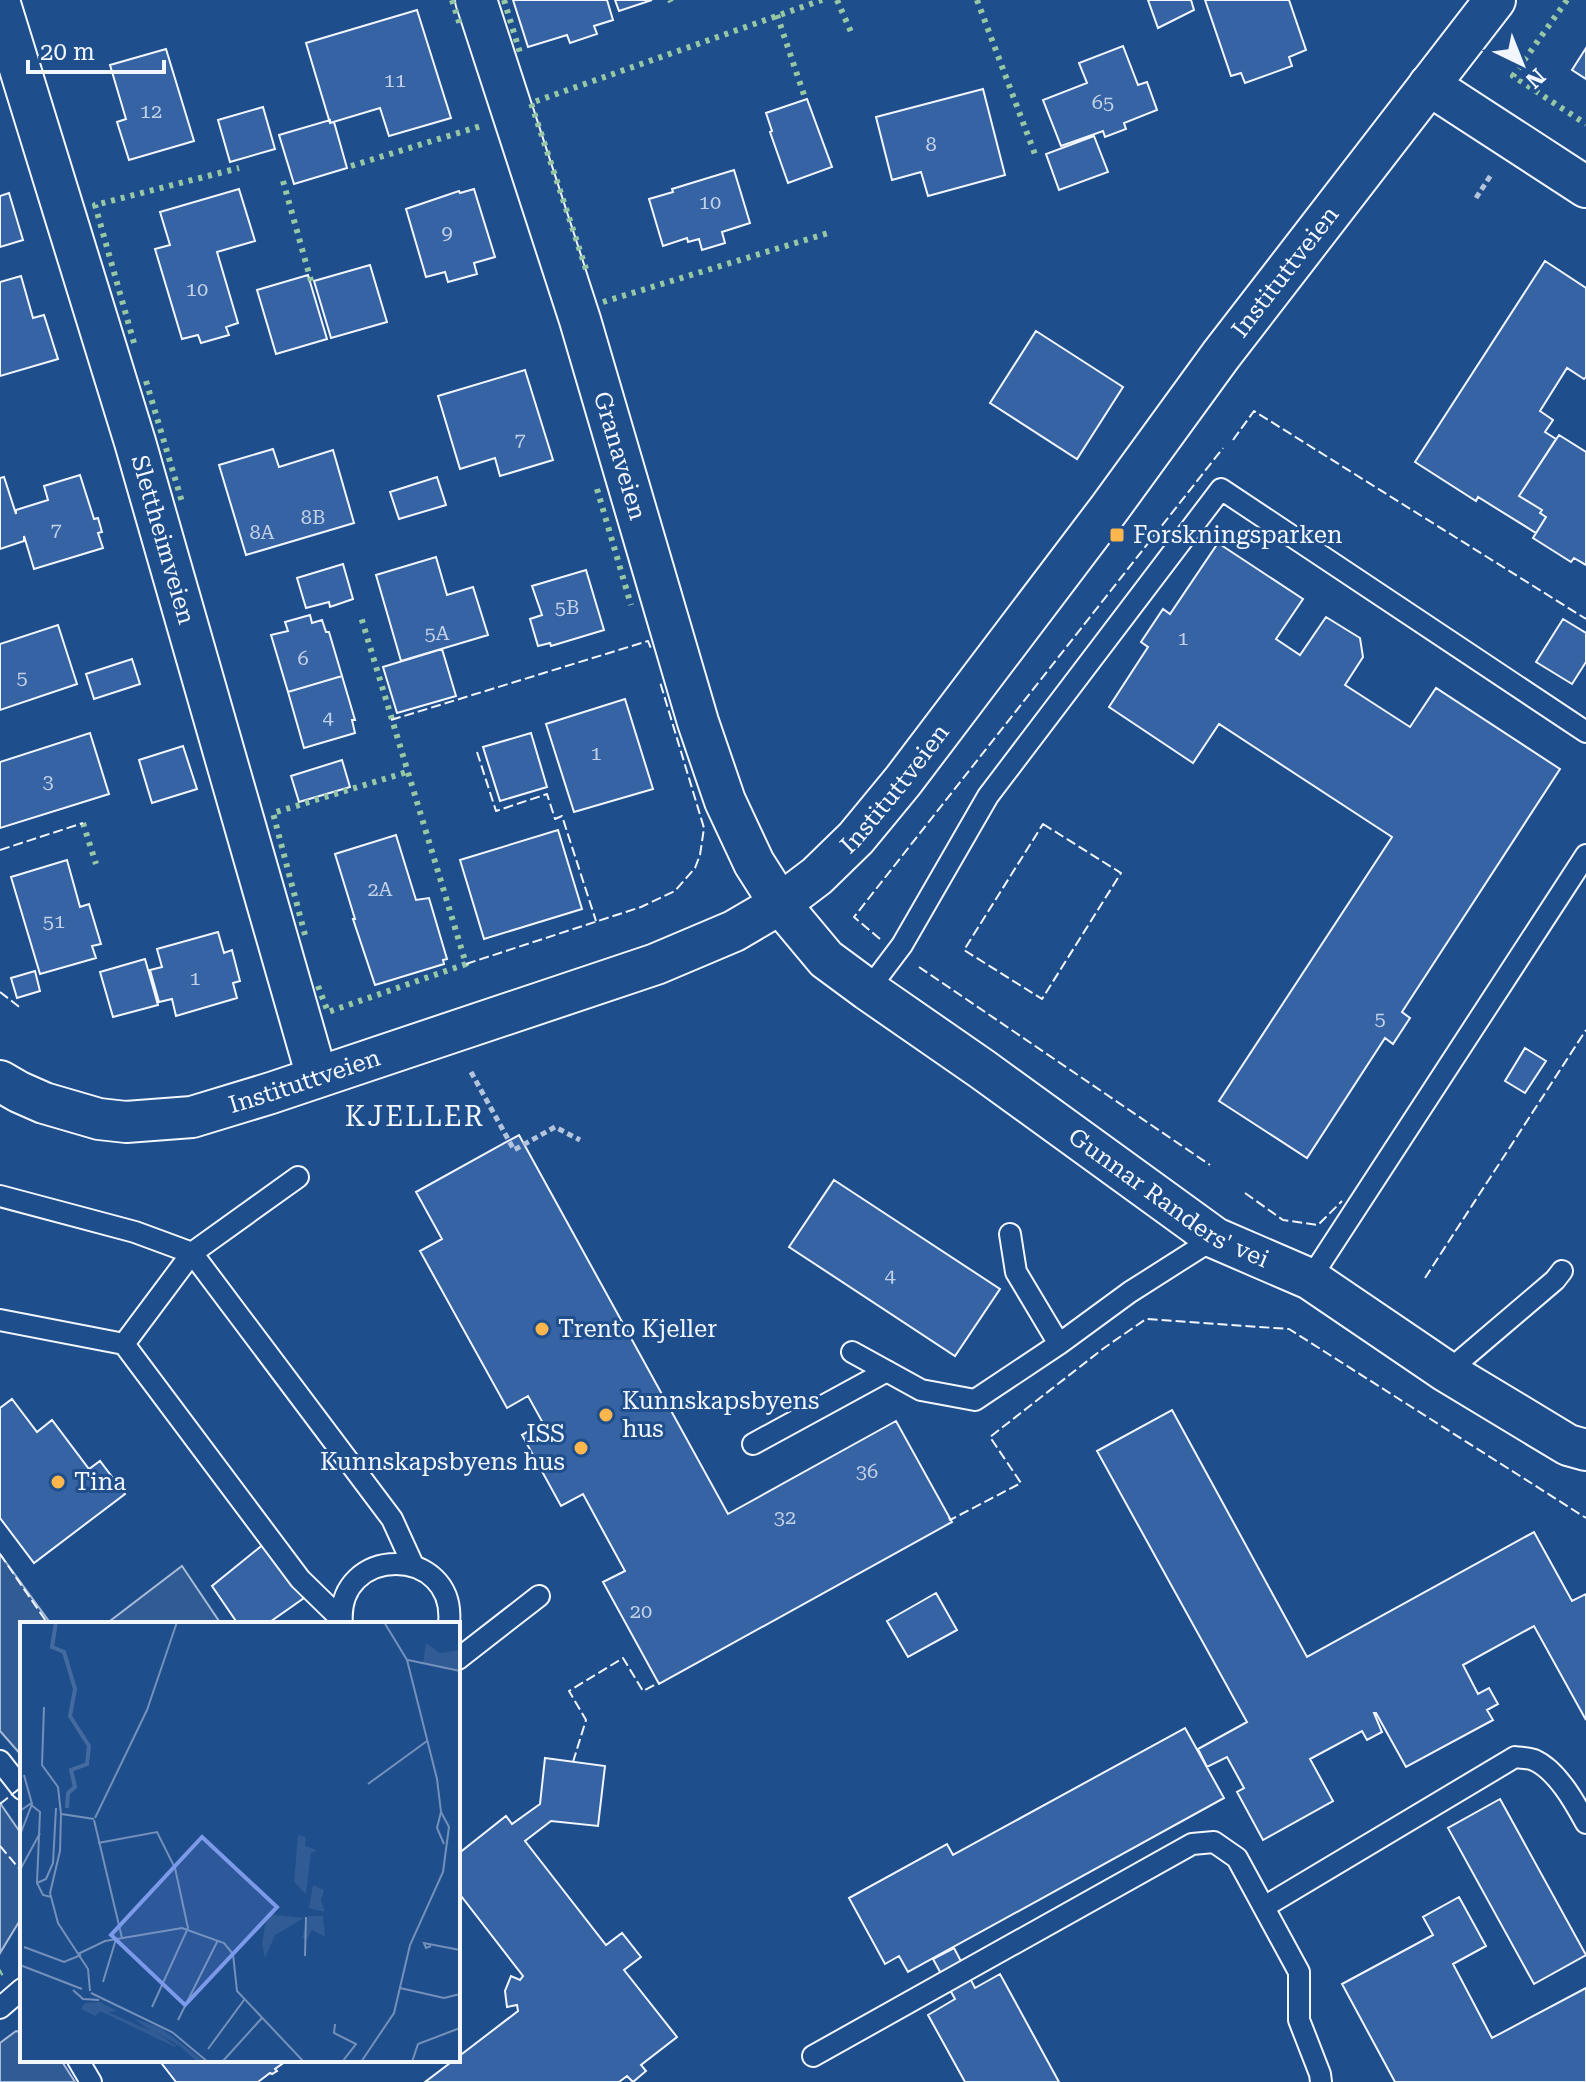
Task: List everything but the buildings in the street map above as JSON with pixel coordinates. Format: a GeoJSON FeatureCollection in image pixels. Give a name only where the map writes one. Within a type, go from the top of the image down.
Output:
{"type":"FeatureCollection","features":[{"type":"Feature","properties":{"kind":"street","name":"Granaveien"},"geometry":{"type":"LineString","coordinates":[[476,0],[580,320],[698,722],[725,801],[754,863],[780,904]]}},
{"type":"Feature","properties":{"kind":"street","name":"Slettheimveien"},"geometry":{"type":"LineString","coordinates":[[0,4],[135,442],[317,1077]]}},
{"type":"Feature","properties":{"kind":"street","name":"Instituttveien"},"geometry":{"type":"LineString","coordinates":[[0,1081],[19,1092],[71,1112],[99,1119],[126,1122],[192,1117],[656,964],[734,931],[780,904],[817,876],[856,838],[903,781],[1221,355],[1429,85],[1485,4]]}},
{"type":"Feature","properties":{"kind":"street"},"geometry":{"type":"LineString","coordinates":[[1429,85],[1586,187]]}},
{"type":"Feature","properties":{"kind":"street","name":"Gunnar Randers' vei"},"geometry":{"type":"LineString","coordinates":[[780,904],[826,959],[1215,1238],[1310,1279],[1447,1372],[1568,1445],[1586,1450]]}},
{"type":"Feature","properties":{"kind":"lane"},"geometry":{"type":"LineString","coordinates":[[868,990],[902,945],[988,796],[1221,489],[1586,732]]}},
{"type":"Feature","properties":{"kind":"lane"},"geometry":{"type":"LineString","coordinates":[[1310,1279],[1586,855]]}},
{"type":"Feature","properties":{"kind":"lane"},"geometry":{"type":"LineString","coordinates":[[124,1344],[192,1253],[298,1177]]}},
{"type":"Feature","properties":{"kind":"lane"},"geometry":{"type":"LineString","coordinates":[[0,1196],[135,1232],[192,1253],[392,1519],[413,1565]]}},
{"type":"Feature","properties":{"kind":"lane"},"geometry":{"type":"LineString","coordinates":[[1010,1234],[1016,1272],[1059,1344]]}},
{"type":"Feature","properties":{"kind":"lane"},"geometry":{"type":"LineString","coordinates":[[852,1352],[921,1390],[975,1400],[1130,1292],[1215,1238]]}},
{"type":"Feature","properties":{"kind":"lane"},"geometry":{"type":"LineString","coordinates":[[1447,1372],[1562,1271]]}},
{"type":"Feature","properties":{"kind":"lane"},"geometry":{"type":"LineString","coordinates":[[0,1320],[124,1344],[300,1579],[341,1621]]}},
{"type":"Feature","properties":{"kind":"lane"},"geometry":{"type":"LineString","coordinates":[[753,1444],[887,1371]]}},
{"type":"Feature","properties":{"kind":"lane"},"geometry":{"type":"LineString","coordinates":[[341,1621],[347,1592],[359,1577],[380,1565],[399,1563],[413,1565],[429,1574],[441,1587],[449,1605],[449,1622]]}},
{"type":"Feature","properties":{"kind":"lane"},"geometry":{"type":"LineString","coordinates":[[460,1657],[539,1596]]}},
{"type":"Feature","properties":{"kind":"lane"},"geometry":{"type":"LineString","coordinates":[[1264,1907],[1515,1757],[1534,1760],[1553,1775],[1570,1794],[1586,1823]]}},
{"type":"Feature","properties":{"kind":"lane"},"geometry":{"type":"LineString","coordinates":[[0,1761],[20,1786]]}},
{"type":"Feature","properties":{"kind":"lane"},"geometry":{"type":"LineString","coordinates":[[813,2056],[1192,1844],[1214,1842],[1237,1858],[1299,1972],[1299,2020],[1321,2082]]}},
{"type":"Feature","properties":{"kind":"lane"},"geometry":{"type":"LineString","coordinates":[[0,2008],[20,1991]]}},
{"type":"Feature","properties":{"kind":"lane"},"geometry":{"type":"LineString","coordinates":[[79,2062],[91,2082]]}},
{"type":"Feature","properties":{"kind":"path"},"geometry":{"type":"LineString","coordinates":[[1476,198],[1498,164]]}},
{"type":"Feature","properties":{"kind":"path"},"geometry":{"type":"LineString","coordinates":[[464,1060],[514,1150],[555,1127],[580,1140]]}},
{"type":"Feature","properties":{"kind":"shaded area"},"geometry":{"type":"Polygon","coordinates":[[[0,1554],[50,1622],[20,1622],[20,1754],[0,1731],[0,1554]]]}},
{"type":"Feature","properties":{"kind":"shaded area"},"geometry":{"type":"Polygon","coordinates":[[[182,1566],[220,1622],[109,1622],[182,1566]]]}},
{"type":"Feature","properties":{"kind":"shaded area"},"geometry":{"type":"Polygon","coordinates":[[[0,1803],[20,1832],[20,1920],[0,1953],[0,1803]]]}},
{"type":"Feature","properties":{"kind":"shaded area"},"geometry":{"type":"Polygon","coordinates":[[[16,2031],[20,2032],[20,2062],[62,2062],[75,2082],[0,2082],[0,2043],[16,2031]]]}},
{"type":"Feature","properties":{"kind":"hedge"},"geometry":{"type":"LineString","coordinates":[[452,0],[461,28]]}},
{"type":"Feature","properties":{"kind":"hedge"},"geometry":{"type":"LineString","coordinates":[[504,0],[521,56]]}},
{"type":"Feature","properties":{"kind":"hedge"},"geometry":{"type":"LineString","coordinates":[[586,269],[531,103],[822,0]]}},
{"type":"Feature","properties":{"kind":"hedge"},"geometry":{"type":"LineString","coordinates":[[837,0],[851,32]]}},
{"type":"Feature","properties":{"kind":"hedge"},"geometry":{"type":"LineString","coordinates":[[977,0],[1036,157]]}},
{"type":"Feature","properties":{"kind":"hedge"},"geometry":{"type":"LineString","coordinates":[[1567,0],[1513,76],[1586,124]]}},
{"type":"Feature","properties":{"kind":"hedge"},"geometry":{"type":"LineString","coordinates":[[777,15],[805,98]]}},
{"type":"Feature","properties":{"kind":"hedge"},"geometry":{"type":"LineString","coordinates":[[351,166],[484,125]]}},
{"type":"Feature","properties":{"kind":"hedge"},"geometry":{"type":"LineString","coordinates":[[134,343],[95,205],[239,168]]}},
{"type":"Feature","properties":{"kind":"hedge"},"geometry":{"type":"LineString","coordinates":[[283,181],[311,281]]}},
{"type":"Feature","properties":{"kind":"hedge"},"geometry":{"type":"LineString","coordinates":[[603,302],[828,233]]}},
{"type":"Feature","properties":{"kind":"hedge"},"geometry":{"type":"LineString","coordinates":[[146,381],[182,502]]}},
{"type":"Feature","properties":{"kind":"hedge"},"geometry":{"type":"LineString","coordinates":[[597,489],[631,605]]}},
{"type":"Feature","properties":{"kind":"hedge"},"geometry":{"type":"LineString","coordinates":[[318,986],[328,1012],[466,964],[361,617]]}},
{"type":"Feature","properties":{"kind":"hedge"},"geometry":{"type":"LineString","coordinates":[[305,935],[273,813],[407,772]]}},
{"type":"Feature","properties":{"kind":"hedge"},"geometry":{"type":"LineString","coordinates":[[83,823],[96,864]]}},
{"type":"Feature","properties":{"kind":"fence"},"geometry":{"type":"LineString","coordinates":[[1233,440],[1254,411],[1586,619]]}},
{"type":"Feature","properties":{"kind":"fence"},"geometry":{"type":"LineString","coordinates":[[880,939],[854,917],[1223,448]]}},
{"type":"Feature","properties":{"kind":"fence"},"geometry":{"type":"LineString","coordinates":[[391,720],[648,641],[652,651]]}},
{"type":"Feature","properties":{"kind":"fence"},"geometry":{"type":"LineString","coordinates":[[466,964],[641,907],[675,891],[695,868],[704,828],[660,682]]}},
{"type":"Feature","properties":{"kind":"fence"},"geometry":{"type":"LineString","coordinates":[[477,752],[496,811],[547,794],[555,819],[562,816],[596,921]]}},
{"type":"Feature","properties":{"kind":"fence"},"geometry":{"type":"LineString","coordinates":[[0,850],[83,823]]}},
{"type":"Feature","properties":{"kind":"fence"},"geometry":{"type":"LineString","coordinates":[[1043,824],[1121,873],[1042,999],[964,950],[1043,824]]}},
{"type":"Feature","properties":{"kind":"fence"},"geometry":{"type":"LineString","coordinates":[[919,967],[1210,1165]]}},
{"type":"Feature","properties":{"kind":"fence"},"geometry":{"type":"LineString","coordinates":[[0,992],[22,1009]]}},
{"type":"Feature","properties":{"kind":"fence"},"geometry":{"type":"LineString","coordinates":[[1425,1278],[1586,1030]]}},
{"type":"Feature","properties":{"kind":"fence"},"geometry":{"type":"LineString","coordinates":[[1245,1193],[1283,1220],[1318,1225],[1342,1201]]}},
{"type":"Feature","properties":{"kind":"fence"},"geometry":{"type":"LineString","coordinates":[[949,1517],[950,1520],[1021,1483],[990,1437],[1146,1319],[1289,1329],[1586,1518]]}},
{"type":"Feature","properties":{"kind":"fence"},"geometry":{"type":"LineString","coordinates":[[0,1554],[47,1622]]}},
{"type":"Feature","properties":{"kind":"fence"},"geometry":{"type":"LineString","coordinates":[[573,1762],[586,1720],[569,1691],[623,1658],[643,1691],[656,1684]]}},
{"type":"Feature","properties":{"kind":"fence"},"geometry":{"type":"LineString","coordinates":[[0,1804],[19,1789]]}},
{"type":"Feature","properties":{"kind":"fence"},"geometry":{"type":"LineString","coordinates":[[0,1846],[20,1870]]}},
{"type":"Feature","properties":{"kind":"place","name":"Forskningsparken"},"geometry":{"type":"Point","coordinates":[1117,535]}},
{"type":"Feature","properties":{"kind":"place","name":"Trento Kjeller"},"geometry":{"type":"Point","coordinates":[542,1329]}},
{"type":"Feature","properties":{"kind":"place","name":"Kunnskapsbyens hus"},"geometry":{"type":"Point","coordinates":[606,1415]}},
{"type":"Feature","properties":{"kind":"place","name":"ISS Kunnskapsbyens hus"},"geometry":{"type":"Point","coordinates":[581,1448]}},
{"type":"Feature","properties":{"kind":"place","name":"Tina"},"geometry":{"type":"Point","coordinates":[58,1482]}},
{"type":"Feature","properties":{"kind":"district","name":"KJELLER"},"geometry":{"type":"Point","coordinates":[415,1116]}}]}
